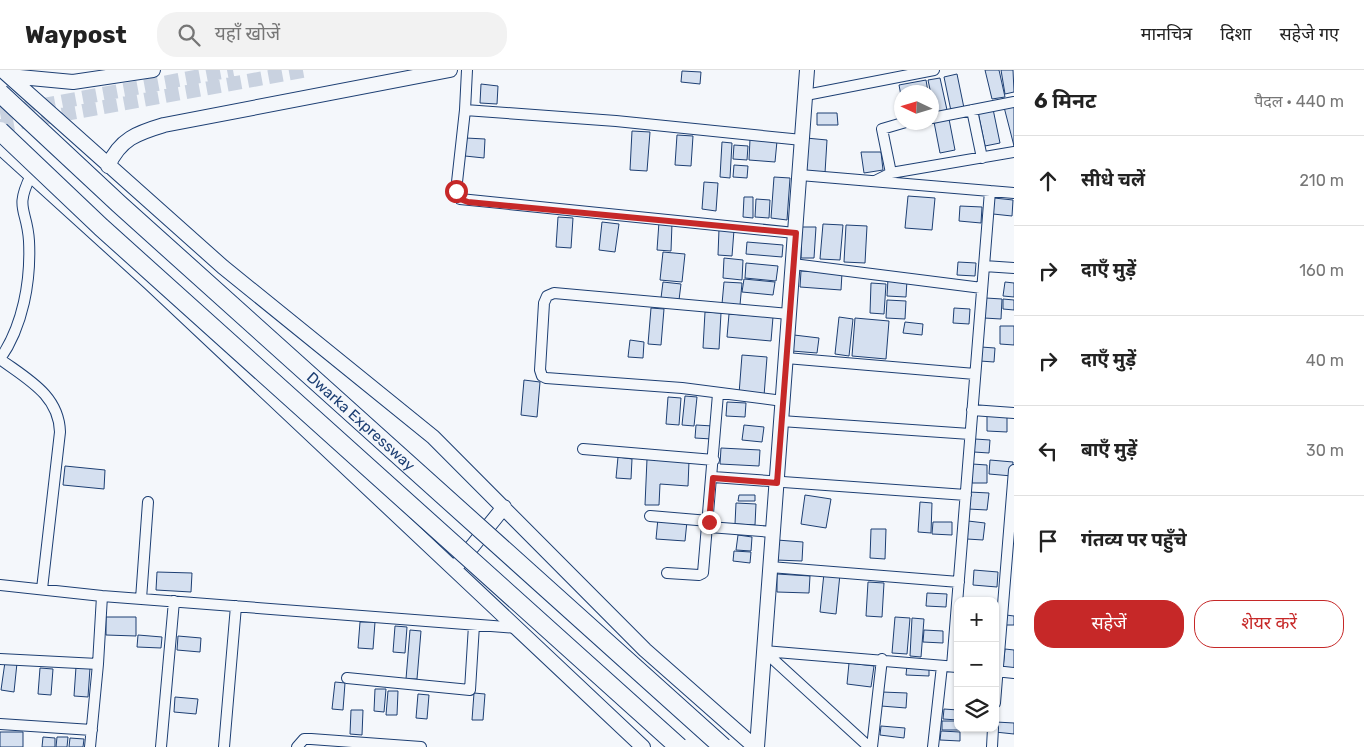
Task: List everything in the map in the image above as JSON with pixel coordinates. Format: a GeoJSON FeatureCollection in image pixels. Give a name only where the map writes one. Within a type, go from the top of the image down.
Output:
{"type":"FeatureCollection","features":[{"type":"Feature","properties":{"kind":"highway","name":"Dwarka Expressway"},"geometry":{"type":"LineString","coordinates":[[0,93],[119,204],[723,747]]}},
{"type":"Feature","properties":{"kind":"highway","name":"Dwarka Expressway"},"geometry":{"type":"LineString","coordinates":[[0,131],[101,227],[679,747]]}},
{"type":"Feature","properties":{"kind":"street"},"geometry":{"type":"LineString","coordinates":[[6,73],[74,82],[153,70]]}},
{"type":"Feature","properties":{"kind":"street"},"geometry":{"type":"LineString","coordinates":[[108,166],[115,151],[127,140],[164,124],[450,70]]}},
{"type":"Feature","properties":{"kind":"street"},"geometry":{"type":"LineString","coordinates":[[467,70],[466,110],[456,191],[460,199],[796,233]]}},
{"type":"Feature","properties":{"kind":"street"},"geometry":{"type":"LineString","coordinates":[[756,747],[807,70]]}},
{"type":"Feature","properties":{"kind":"street"},"geometry":{"type":"LineString","coordinates":[[806,95],[934,70]]}},
{"type":"Feature","properties":{"kind":"street"},"geometry":{"type":"LineString","coordinates":[[6,73],[223,267],[433,437],[645,650],[756,747]]}},
{"type":"Feature","properties":{"kind":"street"},"geometry":{"type":"LineString","coordinates":[[939,117],[1014,102]]}},
{"type":"Feature","properties":{"kind":"street"},"geometry":{"type":"LineString","coordinates":[[466,110],[616,121],[802,140]]}},
{"type":"Feature","properties":{"kind":"street"},"geometry":{"type":"LineString","coordinates":[[972,110],[982,158]]}},
{"type":"Feature","properties":{"kind":"street"},"geometry":{"type":"LineString","coordinates":[[891,174],[882,129],[894,126]]}},
{"type":"Feature","properties":{"kind":"street"},"geometry":{"type":"LineString","coordinates":[[2,150],[149,282],[643,747]]}},
{"type":"Feature","properties":{"kind":"street"},"geometry":{"type":"LineString","coordinates":[[874,182],[891,174],[1014,152]]}},
{"type":"Feature","properties":{"kind":"street"},"geometry":{"type":"LineString","coordinates":[[31,175],[21,199],[28,232],[29,268],[17,328],[0,359],[47,396],[59,417],[60,432],[42,589]]}},
{"type":"Feature","properties":{"kind":"street"},"geometry":{"type":"LineString","coordinates":[[800,175],[1014,193]]}},
{"type":"Feature","properties":{"kind":"street"},"geometry":{"type":"LineString","coordinates":[[932,747],[950,666],[959,582],[990,191]]}},
{"type":"Feature","properties":{"kind":"street"},"geometry":{"type":"LineString","coordinates":[[793,264],[982,288]]}},
{"type":"Feature","properties":{"kind":"street"},"geometry":{"type":"LineString","coordinates":[[984,266],[1014,268]]}},
{"type":"Feature","properties":{"kind":"street"},"geometry":{"type":"LineString","coordinates":[[783,401],[682,388],[544,377],[540,370],[545,299],[554,293],[789,314]]}},
{"type":"Feature","properties":{"kind":"street"},"geometry":{"type":"LineString","coordinates":[[786,358],[975,374]]}},
{"type":"Feature","properties":{"kind":"street"},"geometry":{"type":"LineString","coordinates":[[667,573],[703,574],[713,478],[718,394]]}},
{"type":"Feature","properties":{"kind":"street"},"geometry":{"type":"LineString","coordinates":[[972,410],[1014,413]]}},
{"type":"Feature","properties":{"kind":"street"},"geometry":{"type":"LineString","coordinates":[[781,421],[970,434]]}},
{"type":"Feature","properties":{"kind":"street"},"geometry":{"type":"LineString","coordinates":[[583,449],[714,460]]}},
{"type":"Feature","properties":{"kind":"street"},"geometry":{"type":"LineString","coordinates":[[999,647],[1014,470]]}},
{"type":"Feature","properties":{"kind":"street"},"geometry":{"type":"LineString","coordinates":[[713,478],[966,495]]}},
{"type":"Feature","properties":{"kind":"street"},"geometry":{"type":"LineString","coordinates":[[141,599],[148,502]]}},
{"type":"Feature","properties":{"kind":"street"},"geometry":{"type":"LineString","coordinates":[[454,569],[504,507]]}},
{"type":"Feature","properties":{"kind":"street"},"geometry":{"type":"LineString","coordinates":[[650,516],[773,532]]}},
{"type":"Feature","properties":{"kind":"street"},"geometry":{"type":"LineString","coordinates":[[770,567],[959,582]]}},
{"type":"Feature","properties":{"kind":"street"},"geometry":{"type":"LineString","coordinates":[[0,585],[102,596],[518,628]]}},
{"type":"Feature","properties":{"kind":"street"},"geometry":{"type":"LineString","coordinates":[[90,747],[102,596]]}},
{"type":"Feature","properties":{"kind":"street"},"geometry":{"type":"LineString","coordinates":[[161,747],[174,601]]}},
{"type":"Feature","properties":{"kind":"street"},"geometry":{"type":"LineString","coordinates":[[224,747],[236,606]]}},
{"type":"Feature","properties":{"kind":"street"},"geometry":{"type":"LineString","coordinates":[[347,678],[470,690],[474,625]]}},
{"type":"Feature","properties":{"kind":"street"},"geometry":{"type":"LineString","coordinates":[[764,651],[882,659],[950,666]]}},
{"type":"Feature","properties":{"kind":"street"},"geometry":{"type":"LineString","coordinates":[[764,651],[870,747]]}},
{"type":"Feature","properties":{"kind":"street"},"geometry":{"type":"LineString","coordinates":[[0,659],[98,664]]}},
{"type":"Feature","properties":{"kind":"street"},"geometry":{"type":"LineString","coordinates":[[870,747],[882,659]]}},
{"type":"Feature","properties":{"kind":"street"},"geometry":{"type":"LineString","coordinates":[[999,671],[1014,673]]}},
{"type":"Feature","properties":{"kind":"street"},"geometry":{"type":"LineString","coordinates":[[0,724],[92,730]]}},
{"type":"Feature","properties":{"kind":"street"},"geometry":{"type":"LineString","coordinates":[[992,747],[993,732]]}},
{"type":"Feature","properties":{"kind":"street"},"geometry":{"type":"LineString","coordinates":[[297,747],[304,739],[421,747]]}},
{"type":"Feature","properties":{"kind":"building"},"geometry":{"type":"Polygon","coordinates":[[[985,70],[999,70],[1005,97],[992,99],[985,70]]]}},
{"type":"Feature","properties":{"kind":"building"},"geometry":{"type":"Polygon","coordinates":[[[1001,70],[1013,70],[1014,92],[1005,94],[1001,70]]]}},
{"type":"Feature","properties":{"kind":"building"},"geometry":{"type":"Polygon","coordinates":[[[682,71],[701,72],[700,84],[681,82],[682,71]]]}},
{"type":"Feature","properties":{"kind":"building"},"geometry":{"type":"Polygon","coordinates":[[[957,74],[964,108],[951,111],[944,77],[957,74]]]}},
{"type":"Feature","properties":{"kind":"building"},"geometry":{"type":"Polygon","coordinates":[[[940,78],[947,110],[939,112],[939,85],[929,85],[928,80],[940,78]]]}},
{"type":"Feature","properties":{"kind":"building"},"geometry":{"type":"Polygon","coordinates":[[[926,80],[927,85],[899,85],[926,80]]]}},
{"type":"Feature","properties":{"kind":"building"},"geometry":{"type":"Polygon","coordinates":[[[481,84],[498,86],[497,104],[480,103],[481,84]]]}},
{"type":"Feature","properties":{"kind":"building"},"geometry":{"type":"Polygon","coordinates":[[[1014,104],[1014,146],[1004,107],[1014,104]]]}},
{"type":"Feature","properties":{"kind":"building"},"geometry":{"type":"Polygon","coordinates":[[[993,109],[1000,143],[985,146],[978,112],[993,109]]]}},
{"type":"Feature","properties":{"kind":"building"},"geometry":{"type":"Polygon","coordinates":[[[817,113],[837,113],[838,125],[817,125],[817,113]]]}},
{"type":"Feature","properties":{"kind":"building"},"geometry":{"type":"Polygon","coordinates":[[[949,119],[955,150],[940,153],[936,130],[939,130],[939,121],[949,119]]]}},
{"type":"Feature","properties":{"kind":"building"},"geometry":{"type":"Polygon","coordinates":[[[632,131],[650,132],[647,171],[630,170],[632,131]]]}},
{"type":"Feature","properties":{"kind":"building"},"geometry":{"type":"Polygon","coordinates":[[[677,135],[693,136],[691,166],[675,165],[677,135]]]}},
{"type":"Feature","properties":{"kind":"building"},"geometry":{"type":"Polygon","coordinates":[[[466,138],[485,139],[484,158],[465,156],[466,138]]]}},
{"type":"Feature","properties":{"kind":"building"},"geometry":{"type":"Polygon","coordinates":[[[806,138],[827,140],[825,173],[804,172],[806,138]]]}},
{"type":"Feature","properties":{"kind":"building"},"geometry":{"type":"Polygon","coordinates":[[[750,139],[777,141],[775,162],[749,160],[750,139]]]}},
{"type":"Feature","properties":{"kind":"building"},"geometry":{"type":"Polygon","coordinates":[[[722,142],[732,143],[730,178],[720,177],[722,142]]]}},
{"type":"Feature","properties":{"kind":"building"},"geometry":{"type":"Polygon","coordinates":[[[734,145],[748,146],[747,160],[733,159],[734,145]]]}},
{"type":"Feature","properties":{"kind":"building"},"geometry":{"type":"Polygon","coordinates":[[[861,152],[881,152],[883,170],[864,173],[861,152]]]}},
{"type":"Feature","properties":{"kind":"building"},"geometry":{"type":"Polygon","coordinates":[[[734,165],[748,166],[747,178],[733,177],[734,165]]]}},
{"type":"Feature","properties":{"kind":"building"},"geometry":{"type":"Polygon","coordinates":[[[774,177],[790,178],[787,220],[771,218],[774,177]]]}},
{"type":"Feature","properties":{"kind":"building"},"geometry":{"type":"Polygon","coordinates":[[[704,182],[718,183],[716,211],[702,209],[704,182]]]}},
{"type":"Feature","properties":{"kind":"building"},"geometry":{"type":"Polygon","coordinates":[[[908,196],[935,198],[932,230],[905,228],[908,196]]]}},
{"type":"Feature","properties":{"kind":"building"},"geometry":{"type":"Polygon","coordinates":[[[744,197],[753,197],[753,218],[743,217],[744,197]]]}},
{"type":"Feature","properties":{"kind":"building"},"geometry":{"type":"Polygon","coordinates":[[[994,198],[1013,200],[1012,216],[993,214],[994,198]]]}},
{"type":"Feature","properties":{"kind":"building"},"geometry":{"type":"Polygon","coordinates":[[[756,199],[770,200],[769,218],[755,217],[756,199]]]}},
{"type":"Feature","properties":{"kind":"building"},"geometry":{"type":"Polygon","coordinates":[[[960,206],[982,207],[981,223],[959,221],[960,206]]]}},
{"type":"Feature","properties":{"kind":"building"},"geometry":{"type":"Polygon","coordinates":[[[558,217],[573,218],[571,248],[556,247],[558,217]]]}},
{"type":"Feature","properties":{"kind":"building"},"geometry":{"type":"Polygon","coordinates":[[[602,222],[619,224],[615,252],[599,250],[602,222]]]}},
{"type":"Feature","properties":{"kind":"building"},"geometry":{"type":"Polygon","coordinates":[[[659,222],[672,223],[671,251],[657,250],[659,222]]]}},
{"type":"Feature","properties":{"kind":"building"},"geometry":{"type":"Polygon","coordinates":[[[823,224],[843,225],[840,260],[820,259],[823,224]]]}},
{"type":"Feature","properties":{"kind":"building"},"geometry":{"type":"Polygon","coordinates":[[[846,225],[867,226],[865,263],[844,262],[846,225]]]}},
{"type":"Feature","properties":{"kind":"building"},"geometry":{"type":"Polygon","coordinates":[[[802,227],[816,227],[814,258],[801,258],[802,227]]]}},
{"type":"Feature","properties":{"kind":"building"},"geometry":{"type":"Polygon","coordinates":[[[719,229],[734,230],[732,256],[718,255],[719,229]]]}},
{"type":"Feature","properties":{"kind":"building"},"geometry":{"type":"Polygon","coordinates":[[[747,242],[783,245],[782,257],[746,254],[747,242]]]}},
{"type":"Feature","properties":{"kind":"building"},"geometry":{"type":"Polygon","coordinates":[[[663,252],[685,254],[682,282],[660,280],[663,252]]]}},
{"type":"Feature","properties":{"kind":"building"},"geometry":{"type":"Polygon","coordinates":[[[724,258],[743,260],[742,280],[723,278],[724,258]]]}},
{"type":"Feature","properties":{"kind":"building"},"geometry":{"type":"Polygon","coordinates":[[[958,262],[976,263],[975,276],[957,275],[958,262]]]}},
{"type":"Feature","properties":{"kind":"building"},"geometry":{"type":"Polygon","coordinates":[[[746,263],[778,266],[776,281],[745,278],[746,263]]]}},
{"type":"Feature","properties":{"kind":"building"},"geometry":{"type":"Polygon","coordinates":[[[801,271],[842,273],[841,290],[800,287],[801,271]]]}},
{"type":"Feature","properties":{"kind":"building"},"geometry":{"type":"Polygon","coordinates":[[[744,279],[775,282],[773,295],[742,292],[744,279]]]}},
{"type":"Feature","properties":{"kind":"building"},"geometry":{"type":"Polygon","coordinates":[[[888,279],[907,280],[906,297],[887,296],[888,279]]]}},
{"type":"Feature","properties":{"kind":"building"},"geometry":{"type":"Polygon","coordinates":[[[663,282],[681,284],[679,300],[661,298],[663,282]]]}},
{"type":"Feature","properties":{"kind":"building"},"geometry":{"type":"Polygon","coordinates":[[[724,282],[742,283],[740,305],[722,304],[724,282]]]}},
{"type":"Feature","properties":{"kind":"building"},"geometry":{"type":"Polygon","coordinates":[[[1005,282],[1014,283],[1014,297],[1003,296],[1005,282]]]}},
{"type":"Feature","properties":{"kind":"building"},"geometry":{"type":"Polygon","coordinates":[[[871,283],[886,284],[884,314],[870,313],[871,283]]]}},
{"type":"Feature","properties":{"kind":"building"},"geometry":{"type":"Polygon","coordinates":[[[986,298],[1002,299],[1001,319],[984,318],[986,298]]]}},
{"type":"Feature","properties":{"kind":"building"},"geometry":{"type":"Polygon","coordinates":[[[1003,299],[1014,300],[1014,310],[1003,309],[1003,299]]]}},
{"type":"Feature","properties":{"kind":"building"},"geometry":{"type":"Polygon","coordinates":[[[887,300],[906,301],[905,319],[886,318],[887,300]]]}},
{"type":"Feature","properties":{"kind":"building"},"geometry":{"type":"Polygon","coordinates":[[[651,308],[664,309],[661,345],[648,344],[651,308]]]}},
{"type":"Feature","properties":{"kind":"building"},"geometry":{"type":"Polygon","coordinates":[[[954,308],[970,309],[969,324],[953,323],[954,308]]]}},
{"type":"Feature","properties":{"kind":"building"},"geometry":{"type":"Polygon","coordinates":[[[705,312],[721,313],[719,349],[703,348],[705,312]]]}},
{"type":"Feature","properties":{"kind":"building"},"geometry":{"type":"Polygon","coordinates":[[[729,314],[773,317],[771,341],[727,337],[729,314]]]}},
{"type":"Feature","properties":{"kind":"building"},"geometry":{"type":"Polygon","coordinates":[[[839,317],[853,319],[849,356],[835,354],[839,317]]]}},
{"type":"Feature","properties":{"kind":"building"},"geometry":{"type":"Polygon","coordinates":[[[855,318],[889,321],[886,359],[852,356],[855,318]]]}},
{"type":"Feature","properties":{"kind":"building"},"geometry":{"type":"Polygon","coordinates":[[[905,322],[923,324],[922,335],[903,333],[905,322]]]}},
{"type":"Feature","properties":{"kind":"building"},"geometry":{"type":"Polygon","coordinates":[[[1000,326],[1014,326],[1014,345],[1000,344],[1000,326]]]}},
{"type":"Feature","properties":{"kind":"building"},"geometry":{"type":"Polygon","coordinates":[[[794,335],[819,338],[817,353],[792,351],[794,335]]]}},
{"type":"Feature","properties":{"kind":"building"},"geometry":{"type":"Polygon","coordinates":[[[630,340],[644,342],[643,358],[628,357],[630,340]]]}},
{"type":"Feature","properties":{"kind":"building"},"geometry":{"type":"Polygon","coordinates":[[[981,347],[995,348],[994,362],[980,361],[981,347]]]}},
{"type":"Feature","properties":{"kind":"building"},"geometry":{"type":"Polygon","coordinates":[[[742,355],[767,357],[764,396],[739,394],[742,355]]]}},
{"type":"Feature","properties":{"kind":"building"},"geometry":{"type":"Polygon","coordinates":[[[524,380],[540,382],[537,417],[521,415],[524,380]]]}},
{"type":"Feature","properties":{"kind":"building"},"geometry":{"type":"Polygon","coordinates":[[[685,396],[697,397],[694,426],[682,425],[685,396]]]}},
{"type":"Feature","properties":{"kind":"building"},"geometry":{"type":"Polygon","coordinates":[[[668,397],[681,398],[679,425],[666,424],[668,397]]]}},
{"type":"Feature","properties":{"kind":"building"},"geometry":{"type":"Polygon","coordinates":[[[727,402],[746,403],[745,417],[726,416],[727,402]]]}},
{"type":"Feature","properties":{"kind":"building"},"geometry":{"type":"Polygon","coordinates":[[[987,415],[1007,416],[1007,432],[987,431],[987,415]]]}},
{"type":"Feature","properties":{"kind":"building"},"geometry":{"type":"Polygon","coordinates":[[[696,425],[713,426],[712,439],[695,438],[696,425]]]}},
{"type":"Feature","properties":{"kind":"building"},"geometry":{"type":"Polygon","coordinates":[[[744,425],[764,427],[762,442],[742,440],[744,425]]]}},
{"type":"Feature","properties":{"kind":"building"},"geometry":{"type":"Polygon","coordinates":[[[975,439],[990,440],[989,453],[974,452],[975,439]]]}},
{"type":"Feature","properties":{"kind":"building"},"geometry":{"type":"Polygon","coordinates":[[[721,448],[760,450],[759,466],[720,464],[721,448]]]}},
{"type":"Feature","properties":{"kind":"building"},"geometry":{"type":"Polygon","coordinates":[[[618,457],[632,459],[631,479],[616,478],[618,457]]]}},
{"type":"Feature","properties":{"kind":"building"},"geometry":{"type":"Polygon","coordinates":[[[647,459],[689,461],[688,486],[660,484],[659,505],[645,505],[647,459]]]}},
{"type":"Feature","properties":{"kind":"building"},"geometry":{"type":"Polygon","coordinates":[[[990,460],[1013,462],[1012,476],[989,474],[990,460]]]}},
{"type":"Feature","properties":{"kind":"building"},"geometry":{"type":"Polygon","coordinates":[[[972,464],[987,465],[987,483],[972,483],[972,464]]]}},
{"type":"Feature","properties":{"kind":"building"},"geometry":{"type":"Polygon","coordinates":[[[65,466],[105,470],[104,489],[63,485],[65,466]]]}},
{"type":"Feature","properties":{"kind":"building"},"geometry":{"type":"Polygon","coordinates":[[[969,492],[989,493],[987,510],[968,509],[969,492]]]}},
{"type":"Feature","properties":{"kind":"building"},"geometry":{"type":"Polygon","coordinates":[[[739,495],[755,495],[755,501],[738,501],[739,495]]]}},
{"type":"Feature","properties":{"kind":"building"},"geometry":{"type":"Polygon","coordinates":[[[805,495],[831,499],[826,528],[801,524],[805,495]]]}},
{"type":"Feature","properties":{"kind":"building"},"geometry":{"type":"Polygon","coordinates":[[[920,502],[932,503],[931,533],[918,532],[920,502]]]}},
{"type":"Feature","properties":{"kind":"building"},"geometry":{"type":"Polygon","coordinates":[[[736,503],[756,504],[755,525],[735,524],[736,503]]]}},
{"type":"Feature","properties":{"kind":"building"},"geometry":{"type":"Polygon","coordinates":[[[658,518],[687,521],[685,541],[656,539],[658,518]]]}},
{"type":"Feature","properties":{"kind":"building"},"geometry":{"type":"Polygon","coordinates":[[[968,521],[985,523],[983,540],[967,539],[968,521]]]}},
{"type":"Feature","properties":{"kind":"building"},"geometry":{"type":"Polygon","coordinates":[[[933,522],[952,522],[952,535],[932,534],[933,522]]]}},
{"type":"Feature","properties":{"kind":"building"},"geometry":{"type":"Polygon","coordinates":[[[871,529],[886,529],[885,559],[870,558],[871,529]]]}},
{"type":"Feature","properties":{"kind":"building"},"geometry":{"type":"Polygon","coordinates":[[[738,535],[752,537],[751,551],[736,550],[738,535]]]}},
{"type":"Feature","properties":{"kind":"building"},"geometry":{"type":"Polygon","coordinates":[[[777,540],[803,542],[802,561],[776,560],[777,540]]]}},
{"type":"Feature","properties":{"kind":"building"},"geometry":{"type":"Polygon","coordinates":[[[734,551],[751,552],[750,563],[733,561],[734,551]]]}},
{"type":"Feature","properties":{"kind":"building"},"geometry":{"type":"Polygon","coordinates":[[[974,570],[998,572],[997,587],[973,585],[974,570]]]}},
{"type":"Feature","properties":{"kind":"building"},"geometry":{"type":"Polygon","coordinates":[[[157,572],[192,573],[191,592],[156,590],[157,572]]]}},
{"type":"Feature","properties":{"kind":"building"},"geometry":{"type":"Polygon","coordinates":[[[824,573],[840,574],[836,614],[820,612],[824,573]]]}},
{"type":"Feature","properties":{"kind":"building"},"geometry":{"type":"Polygon","coordinates":[[[777,574],[810,576],[809,593],[777,592],[777,574]]]}},
{"type":"Feature","properties":{"kind":"building"},"geometry":{"type":"Polygon","coordinates":[[[868,582],[884,583],[882,617],[866,616],[868,582]]]}},
{"type":"Feature","properties":{"kind":"building"},"geometry":{"type":"Polygon","coordinates":[[[927,593],[947,594],[946,607],[926,606],[927,593]]]}},
{"type":"Feature","properties":{"kind":"building"},"geometry":{"type":"Polygon","coordinates":[[[1006,615],[1014,616],[1014,625],[1005,625],[1006,615]]]}},
{"type":"Feature","properties":{"kind":"building"},"geometry":{"type":"Polygon","coordinates":[[[106,617],[136,617],[136,636],[106,635],[106,617]]]}},
{"type":"Feature","properties":{"kind":"building"},"geometry":{"type":"Polygon","coordinates":[[[895,617],[910,618],[907,654],[892,653],[895,617]]]}},
{"type":"Feature","properties":{"kind":"building"},"geometry":{"type":"Polygon","coordinates":[[[912,618],[924,619],[921,657],[910,656],[912,618]]]}},
{"type":"Feature","properties":{"kind":"building"},"geometry":{"type":"Polygon","coordinates":[[[360,622],[375,622],[373,649],[358,648],[360,622]]]}},
{"type":"Feature","properties":{"kind":"building"},"geometry":{"type":"Polygon","coordinates":[[[395,626],[407,627],[405,653],[393,652],[395,626]]]}},
{"type":"Feature","properties":{"kind":"building"},"geometry":{"type":"Polygon","coordinates":[[[410,630],[421,631],[417,679],[406,679],[410,630]]]}},
{"type":"Feature","properties":{"kind":"building"},"geometry":{"type":"Polygon","coordinates":[[[924,630],[943,631],[943,643],[923,642],[924,630]]]}},
{"type":"Feature","properties":{"kind":"building"},"geometry":{"type":"Polygon","coordinates":[[[138,635],[162,637],[161,648],[137,647],[138,635]]]}},
{"type":"Feature","properties":{"kind":"building"},"geometry":{"type":"Polygon","coordinates":[[[178,636],[201,638],[200,652],[177,650],[178,636]]]}},
{"type":"Feature","properties":{"kind":"building"},"geometry":{"type":"Polygon","coordinates":[[[1005,649],[1014,650],[1014,669],[1003,668],[1005,649]]]}},
{"type":"Feature","properties":{"kind":"building"},"geometry":{"type":"Polygon","coordinates":[[[5,662],[17,663],[14,692],[1,690],[5,662]]]}},
{"type":"Feature","properties":{"kind":"building"},"geometry":{"type":"Polygon","coordinates":[[[849,663],[874,666],[871,687],[847,684],[849,663]]]}},
{"type":"Feature","properties":{"kind":"building"},"geometry":{"type":"Polygon","coordinates":[[[907,665],[929,667],[929,676],[906,675],[907,665]]]}},
{"type":"Feature","properties":{"kind":"building"},"geometry":{"type":"Polygon","coordinates":[[[76,667],[90,668],[88,697],[74,696],[76,667]]]}},
{"type":"Feature","properties":{"kind":"building"},"geometry":{"type":"Polygon","coordinates":[[[40,668],[53,669],[51,695],[38,694],[40,668]]]}},
{"type":"Feature","properties":{"kind":"building"},"geometry":{"type":"Polygon","coordinates":[[[335,682],[345,683],[343,710],[332,709],[335,682]]]}},
{"type":"Feature","properties":{"kind":"building"},"geometry":{"type":"Polygon","coordinates":[[[375,689],[386,689],[384,712],[374,711],[375,689]]]}},
{"type":"Feature","properties":{"kind":"building"},"geometry":{"type":"Polygon","coordinates":[[[388,691],[398,691],[397,715],[386,715],[388,691]]]}},
{"type":"Feature","properties":{"kind":"building"},"geometry":{"type":"Polygon","coordinates":[[[882,692],[907,693],[906,708],[881,706],[882,692]]]}},
{"type":"Feature","properties":{"kind":"building"},"geometry":{"type":"Polygon","coordinates":[[[474,693],[485,694],[483,720],[472,720],[474,693]]]}},
{"type":"Feature","properties":{"kind":"building"},"geometry":{"type":"Polygon","coordinates":[[[418,694],[429,695],[427,719],[416,718],[418,694]]]}},
{"type":"Feature","properties":{"kind":"building"},"geometry":{"type":"Polygon","coordinates":[[[175,697],[198,699],[196,714],[174,712],[175,697]]]}},
{"type":"Feature","properties":{"kind":"building"},"geometry":{"type":"Polygon","coordinates":[[[944,709],[954,710],[954,720],[943,719],[944,709]]]}},
{"type":"Feature","properties":{"kind":"building"},"geometry":{"type":"Polygon","coordinates":[[[351,710],[363,710],[362,735],[350,734],[351,710]]]}},
{"type":"Feature","properties":{"kind":"building"},"geometry":{"type":"Polygon","coordinates":[[[942,721],[954,721],[954,730],[942,730],[942,721]]]}},
{"type":"Feature","properties":{"kind":"building"},"geometry":{"type":"Polygon","coordinates":[[[999,722],[1014,723],[1014,734],[995,732],[999,732],[999,722]]]}},
{"type":"Feature","properties":{"kind":"building"},"geometry":{"type":"Polygon","coordinates":[[[881,726],[905,728],[904,738],[880,735],[881,726]]]}},
{"type":"Feature","properties":{"kind":"building"},"geometry":{"type":"Polygon","coordinates":[[[941,731],[960,732],[960,741],[940,740],[941,731]]]}},
{"type":"Feature","properties":{"kind":"building"},"geometry":{"type":"Polygon","coordinates":[[[0,732],[23,732],[23,747],[0,747],[0,732]]]}},
{"type":"Feature","properties":{"kind":"building"},"geometry":{"type":"Polygon","coordinates":[[[43,737],[55,738],[55,747],[42,747],[43,737]]]}},
{"type":"Feature","properties":{"kind":"building"},"geometry":{"type":"Polygon","coordinates":[[[57,737],[68,737],[67,747],[56,747],[57,737]]]}},
{"type":"Feature","properties":{"kind":"building"},"geometry":{"type":"Polygon","coordinates":[[[70,738],[84,739],[83,747],[69,747],[70,738]]]}},
{"type":"Feature","properties":{"kind":"tunnel"},"geometry":{"type":"LineString","coordinates":[[0,113],[233,70]]}},
{"type":"Feature","properties":{"kind":"tunnel"},"geometry":{"type":"LineString","coordinates":[[0,126],[308,70]]}},
{"type":"Feature","properties":{"kind":"route"},"geometry":{"type":"LineString","coordinates":[[456,191],[460,199],[468,202],[796,233],[777,483],[713,478],[709,522]]}}]}
